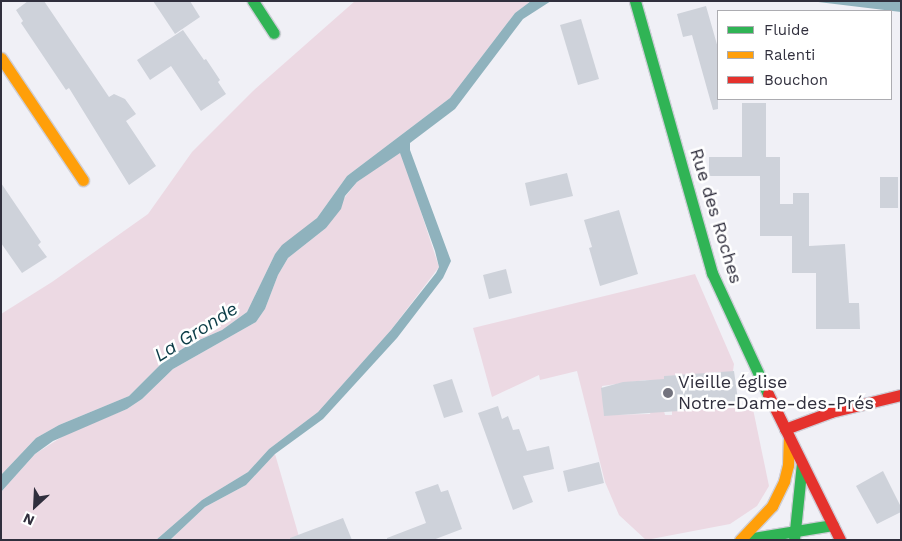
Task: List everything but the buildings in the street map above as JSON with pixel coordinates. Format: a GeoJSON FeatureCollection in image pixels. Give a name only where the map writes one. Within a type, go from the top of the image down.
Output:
{"type":"FeatureCollection","features":[{"type":"Feature","properties":{"kind":"street"},"geometry":{"type":"LineString","coordinates":[[253,1],[274,33]]}},
{"type":"Feature","properties":{"kind":"street","name":"Rue des Roches"},"geometry":{"type":"LineString","coordinates":[[636,1],[712,274],[840,540]]}},
{"type":"Feature","properties":{"kind":"street"},"geometry":{"type":"LineString","coordinates":[[1,58],[83,180]]}},
{"type":"Feature","properties":{"kind":"street"},"geometry":{"type":"LineString","coordinates":[[741,540],[772,506],[784,481],[788,465],[787,432],[830,412],[901,395]]}},
{"type":"Feature","properties":{"kind":"street"},"geometry":{"type":"LineString","coordinates":[[794,535],[802,463]]}},
{"type":"Feature","properties":{"kind":"street"},"geometry":{"type":"LineString","coordinates":[[741,540],[794,535],[832,525]]}},
{"type":"Feature","properties":{"kind":"shaded area"},"geometry":{"type":"Polygon","coordinates":[[[355,1],[531,1],[515,13],[450,98],[347,176],[317,218],[275,254],[247,312],[222,330],[190,344],[165,360],[129,396],[59,425],[36,438],[1,475],[1,314],[52,282],[148,214],[192,152],[253,91],[355,1]]]}},
{"type":"Feature","properties":{"kind":"shaded area"},"geometry":{"type":"Polygon","coordinates":[[[398,152],[402,154],[439,267],[391,330],[318,412],[269,449],[248,472],[202,500],[156,540],[1,540],[1,492],[35,454],[68,433],[127,409],[142,399],[173,369],[256,322],[265,309],[278,275],[288,258],[326,228],[345,197],[357,182],[398,152]]]}},
{"type":"Feature","properties":{"kind":"shaded area"},"geometry":{"type":"Polygon","coordinates":[[[695,274],[734,364],[733,371],[731,374],[664,376],[664,381],[645,380],[602,386],[604,415],[650,414],[651,411],[664,411],[665,415],[672,415],[672,411],[712,409],[712,407],[734,405],[737,412],[753,409],[769,486],[757,506],[730,524],[646,540],[619,515],[605,482],[577,371],[540,380],[539,375],[492,397],[473,328],[695,274]]]}},
{"type":"Feature","properties":{"kind":"shaded area"},"geometry":{"type":"Polygon","coordinates":[[[275,454],[300,540],[170,540],[205,507],[246,485],[275,454]]]}},
{"type":"Feature","properties":{"kind":"water"},"geometry":{"type":"Polygon","coordinates":[[[531,1],[551,1],[523,19],[455,109],[410,143],[410,150],[451,261],[443,278],[397,338],[323,419],[275,454],[246,485],[205,507],[170,540],[156,540],[202,500],[248,472],[269,449],[318,412],[391,330],[436,273],[439,267],[435,251],[400,153],[357,182],[345,196],[341,209],[326,228],[288,258],[278,275],[265,309],[256,322],[173,369],[142,399],[127,409],[53,441],[35,454],[1,492],[1,475],[36,438],[59,425],[129,396],[165,360],[190,344],[222,330],[247,312],[275,254],[282,245],[317,218],[347,176],[450,98],[515,13],[531,1]]]}},
{"type":"Feature","properties":{"kind":"water"},"geometry":{"type":"Polygon","coordinates":[[[810,1],[901,1],[901,12],[810,1]]]}},
{"type":"Feature","properties":{"kind":"traffic: fast"},"geometry":{"type":"LineString","coordinates":[[253,1],[274,33]]}},
{"type":"Feature","properties":{"kind":"traffic: fast"},"geometry":{"type":"LineString","coordinates":[[635,1],[712,273],[768,394]]}},
{"type":"Feature","properties":{"kind":"traffic: fast"},"geometry":{"type":"LineString","coordinates":[[794,540],[802,463]]}},
{"type":"Feature","properties":{"kind":"traffic: fast"},"geometry":{"type":"LineString","coordinates":[[741,540],[833,525]]}},
{"type":"Feature","properties":{"kind":"traffic: slow"},"geometry":{"type":"LineString","coordinates":[[1,58],[83,180]]}},
{"type":"Feature","properties":{"kind":"traffic: slow"},"geometry":{"type":"LineString","coordinates":[[740,540],[772,506],[784,481],[788,465],[789,437]]}},
{"type":"Feature","properties":{"kind":"traffic: jam"},"geometry":{"type":"LineString","coordinates":[[768,394],[840,540]]}},
{"type":"Feature","properties":{"kind":"traffic: jam"},"geometry":{"type":"LineString","coordinates":[[785,429],[831,412],[901,395]]}},
{"type":"Feature","properties":{"kind":"place","name":"Vieille église Notre-Dame-des-Prés"},"geometry":{"type":"Point","coordinates":[668,393]}},
{"type":"Feature","properties":{"kind":"water label","name":"La Gronde"},"geometry":{"type":"Point","coordinates":[196,332]}}]}
